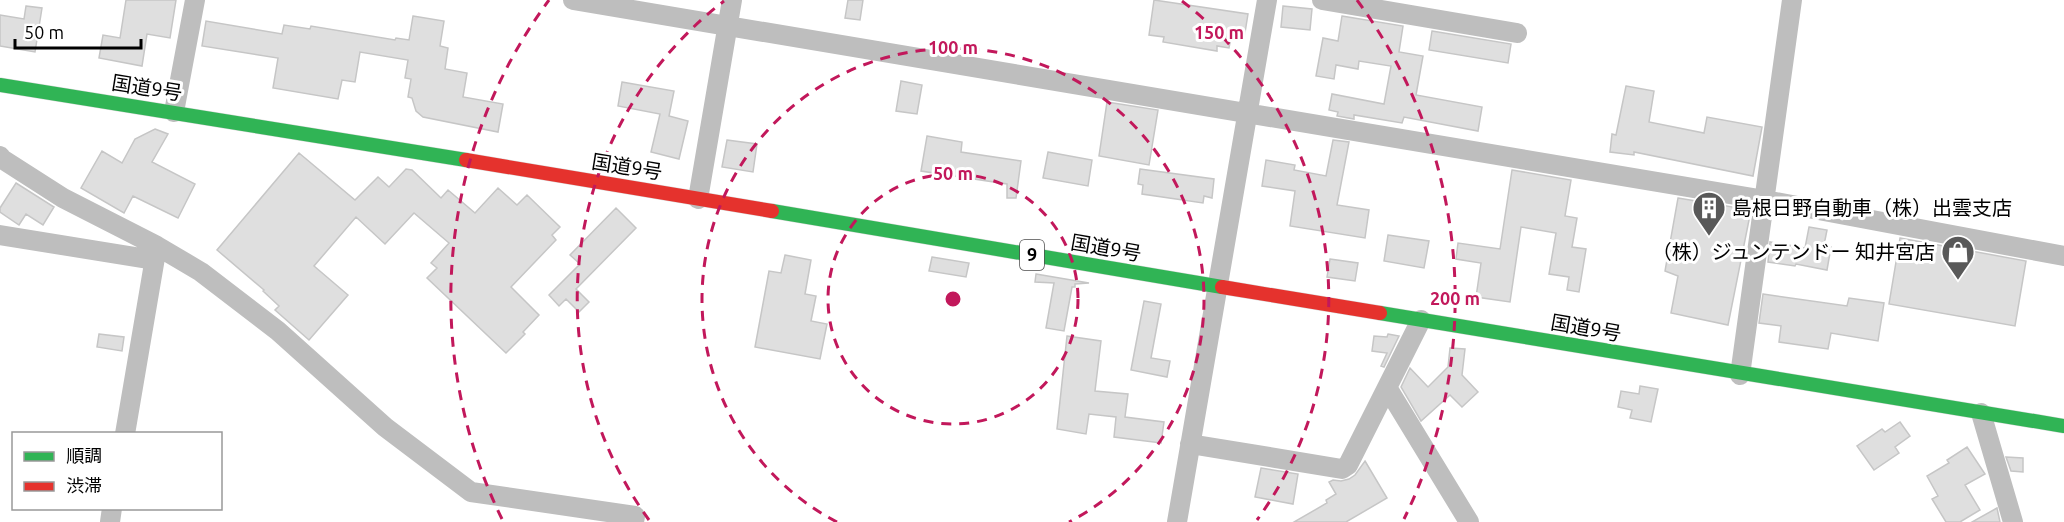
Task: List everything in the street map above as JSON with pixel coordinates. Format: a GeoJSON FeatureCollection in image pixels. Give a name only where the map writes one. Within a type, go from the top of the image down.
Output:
{"type":"FeatureCollection","features":[{"type":"Feature","properties":{"kind":"highway","name":"国道9号"},"geometry":{"type":"LineString","coordinates":[[0,85],[698,199],[1740,375],[2064,426]]}},
{"type":"Feature","properties":{"kind":"street"},"geometry":{"type":"LineString","coordinates":[[174,112],[195,0]]}},
{"type":"Feature","properties":{"kind":"street"},"geometry":{"type":"LineString","coordinates":[[573,0],[1766,200],[2064,256]]}},
{"type":"Feature","properties":{"kind":"street"},"geometry":{"type":"LineString","coordinates":[[698,199],[732,0]]}},
{"type":"Feature","properties":{"kind":"street"},"geometry":{"type":"LineString","coordinates":[[1177,522],[1267,0]]}},
{"type":"Feature","properties":{"kind":"street"},"geometry":{"type":"LineString","coordinates":[[1322,0],[1517,33]]}},
{"type":"Feature","properties":{"kind":"street"},"geometry":{"type":"LineString","coordinates":[[1740,375],[1792,0]]}},
{"type":"Feature","properties":{"kind":"street"},"geometry":{"type":"LineString","coordinates":[[0,156],[27,176],[156,253],[201,272],[278,331],[385,427],[471,492],[635,516],[634,522]]}},
{"type":"Feature","properties":{"kind":"street"},"geometry":{"type":"LineString","coordinates":[[0,235],[156,253]]}},
{"type":"Feature","properties":{"kind":"street"},"geometry":{"type":"LineString","coordinates":[[125,432],[156,253]]}},
{"type":"Feature","properties":{"kind":"street"},"geometry":{"type":"LineString","coordinates":[[1190,444],[1342,469],[1348,465],[1421,320]]}},
{"type":"Feature","properties":{"kind":"street"},"geometry":{"type":"LineString","coordinates":[[1388,389],[1468,522]]}},
{"type":"Feature","properties":{"kind":"street"},"geometry":{"type":"LineString","coordinates":[[1981,413],[2013,522]]}},
{"type":"Feature","properties":{"kind":"building"},"geometry":{"type":"Polygon","coordinates":[[[126,0],[176,0],[170,38],[147,34],[142,66],[99,58],[103,35],[120,38],[126,0]]]}},
{"type":"Feature","properties":{"kind":"building"},"geometry":{"type":"Polygon","coordinates":[[[848,0],[863,0],[860,20],[845,18],[848,0]]]}},
{"type":"Feature","properties":{"kind":"building"},"geometry":{"type":"Polygon","coordinates":[[[1154,0],[1248,14],[1244,39],[1231,37],[1229,48],[1217,46],[1217,51],[1163,42],[1164,37],[1149,35],[1154,0]]]}},
{"type":"Feature","properties":{"kind":"building"},"geometry":{"type":"Polygon","coordinates":[[[26,6],[42,8],[35,52],[0,46],[0,15],[24,19],[26,6]]]}},
{"type":"Feature","properties":{"kind":"building"},"geometry":{"type":"Polygon","coordinates":[[[1283,6],[1312,9],[1310,30],[1281,27],[1283,6]]]}},
{"type":"Feature","properties":{"kind":"building"},"geometry":{"type":"Polygon","coordinates":[[[413,16],[444,21],[440,46],[448,48],[445,69],[467,73],[463,97],[503,104],[498,132],[423,117],[416,111],[412,98],[408,97],[411,79],[405,78],[408,60],[360,52],[355,82],[342,80],[338,99],[273,88],[278,58],[202,46],[206,21],[282,34],[284,25],[310,29],[311,26],[395,40],[396,38],[409,40],[413,16]]]}},
{"type":"Feature","properties":{"kind":"building"},"geometry":{"type":"Polygon","coordinates":[[[1342,16],[1403,26],[1399,52],[1423,56],[1416,95],[1482,107],[1478,131],[1404,117],[1402,123],[1354,115],[1354,119],[1337,116],[1338,112],[1329,110],[1332,94],[1384,104],[1391,66],[1359,61],[1358,69],[1336,65],[1334,79],[1316,76],[1323,38],[1338,41],[1342,16]]]}},
{"type":"Feature","properties":{"kind":"building"},"geometry":{"type":"Polygon","coordinates":[[[1432,31],[1511,44],[1508,63],[1429,50],[1432,31]]]}},
{"type":"Feature","properties":{"kind":"building"},"geometry":{"type":"Polygon","coordinates":[[[901,81],[922,85],[917,114],[896,111],[901,81]]]}},
{"type":"Feature","properties":{"kind":"building"},"geometry":{"type":"Polygon","coordinates":[[[622,82],[674,91],[669,116],[688,121],[679,159],[651,152],[660,114],[618,106],[622,82]]]}},
{"type":"Feature","properties":{"kind":"building"},"geometry":{"type":"Polygon","coordinates":[[[1626,86],[1654,91],[1649,122],[1704,133],[1707,117],[1762,127],[1753,176],[1634,152],[1634,155],[1610,152],[1612,134],[1616,135],[1626,86]]]}},
{"type":"Feature","properties":{"kind":"building"},"geometry":{"type":"Polygon","coordinates":[[[1107,102],[1158,110],[1149,165],[1099,156],[1107,102]]]}},
{"type":"Feature","properties":{"kind":"building"},"geometry":{"type":"Polygon","coordinates":[[[155,129],[168,134],[152,162],[195,184],[178,218],[133,196],[124,213],[81,188],[102,151],[122,163],[135,139],[155,129]]]}},
{"type":"Feature","properties":{"kind":"building"},"geometry":{"type":"Polygon","coordinates":[[[927,136],[962,142],[961,152],[1021,161],[1016,198],[1007,198],[1007,184],[921,171],[927,136]]]}},
{"type":"Feature","properties":{"kind":"building"},"geometry":{"type":"Polygon","coordinates":[[[727,140],[757,144],[753,172],[722,167],[727,140]]]}},
{"type":"Feature","properties":{"kind":"building"},"geometry":{"type":"Polygon","coordinates":[[[1333,140],[1349,142],[1337,205],[1369,210],[1365,238],[1290,226],[1295,191],[1262,186],[1266,160],[1295,165],[1294,170],[1326,176],[1333,140]]]}},
{"type":"Feature","properties":{"kind":"building"},"geometry":{"type":"Polygon","coordinates":[[[1048,152],[1092,160],[1088,186],[1043,178],[1048,152]]]}},
{"type":"Feature","properties":{"kind":"building"},"geometry":{"type":"Polygon","coordinates":[[[299,153],[355,200],[378,177],[389,187],[406,169],[412,170],[441,198],[448,190],[475,213],[498,188],[517,205],[527,195],[560,227],[552,235],[556,240],[511,287],[539,315],[523,332],[525,334],[506,353],[427,278],[437,268],[431,263],[449,243],[414,213],[385,244],[356,217],[314,266],[348,295],[309,340],[275,310],[279,306],[264,290],[217,250],[299,153]]]}},
{"type":"Feature","properties":{"kind":"building"},"geometry":{"type":"Polygon","coordinates":[[[1140,169],[1214,179],[1212,198],[1204,196],[1203,203],[1142,194],[1143,185],[1138,184],[1140,169]]]}},
{"type":"Feature","properties":{"kind":"building"},"geometry":{"type":"Polygon","coordinates":[[[1512,170],[1571,180],[1565,216],[1577,218],[1572,247],[1586,249],[1579,292],[1567,290],[1569,277],[1549,274],[1556,233],[1521,227],[1510,302],[1476,297],[1481,263],[1456,259],[1458,243],[1500,249],[1512,170]]]}},
{"type":"Feature","properties":{"kind":"building"},"geometry":{"type":"Polygon","coordinates":[[[16,183],[54,207],[43,225],[26,214],[19,225],[0,212],[0,208],[16,183]]]}},
{"type":"Feature","properties":{"kind":"building","name":"島根日野自動車（株）出雲支店"},"geometry":{"type":"Polygon","coordinates":[[[1678,198],[1751,210],[1728,325],[1671,313],[1678,276],[1665,271],[1678,198]]]}},
{"type":"Feature","properties":{"kind":"building"},"geometry":{"type":"Polygon","coordinates":[[[616,208],[636,228],[576,289],[589,302],[579,312],[566,299],[559,306],[549,295],[580,264],[570,255],[616,208]]]}},
{"type":"Feature","properties":{"kind":"building"},"geometry":{"type":"Polygon","coordinates":[[[1809,227],[1827,230],[1824,245],[1831,247],[1827,270],[1768,262],[1770,242],[1805,248],[1809,227]]]}},
{"type":"Feature","properties":{"kind":"building"},"geometry":{"type":"Polygon","coordinates":[[[1388,235],[1429,241],[1424,268],[1384,261],[1388,235]]]}},
{"type":"Feature","properties":{"kind":"building","name":"（株）ジュンテンドー 知井宮店"},"geometry":{"type":"Polygon","coordinates":[[[1900,238],[2026,261],[2015,326],[1889,304],[1900,238]]]}},
{"type":"Feature","properties":{"kind":"building"},"geometry":{"type":"Polygon","coordinates":[[[785,255],[811,260],[805,294],[816,296],[811,321],[827,324],[820,359],[755,347],[769,271],[781,273],[785,255]]]}},
{"type":"Feature","properties":{"kind":"building"},"geometry":{"type":"Polygon","coordinates":[[[932,257],[969,263],[966,277],[929,271],[932,257]]]}},
{"type":"Feature","properties":{"kind":"building"},"geometry":{"type":"Polygon","coordinates":[[[1330,259],[1358,263],[1355,281],[1327,277],[1330,259]]]}},
{"type":"Feature","properties":{"kind":"building"},"geometry":{"type":"Polygon","coordinates":[[[1036,274],[1089,283],[1075,284],[1075,287],[1072,287],[1064,331],[1046,328],[1054,283],[1035,282],[1036,274]]]}},
{"type":"Feature","properties":{"kind":"building"},"geometry":{"type":"Polygon","coordinates":[[[1763,294],[1847,306],[1849,298],[1884,303],[1878,341],[1831,333],[1828,349],[1779,342],[1781,326],[1759,323],[1763,294]]]}},
{"type":"Feature","properties":{"kind":"building"},"geometry":{"type":"Polygon","coordinates":[[[1144,301],[1161,304],[1151,358],[1170,361],[1167,377],[1131,370],[1144,301]]]}},
{"type":"Feature","properties":{"kind":"building"},"geometry":{"type":"Polygon","coordinates":[[[99,334],[124,337],[122,351],[97,347],[99,334]]]}},
{"type":"Feature","properties":{"kind":"building"},"geometry":{"type":"Polygon","coordinates":[[[1388,334],[1399,336],[1384,367],[1381,366],[1387,353],[1372,351],[1374,336],[1387,337],[1388,334]]]}},
{"type":"Feature","properties":{"kind":"building"},"geometry":{"type":"Polygon","coordinates":[[[1067,336],[1101,341],[1095,391],[1128,394],[1125,417],[1164,422],[1161,443],[1114,437],[1116,417],[1089,414],[1086,434],[1057,429],[1067,336]]]}},
{"type":"Feature","properties":{"kind":"building"},"geometry":{"type":"Polygon","coordinates":[[[1450,348],[1465,349],[1462,375],[1478,392],[1462,407],[1450,395],[1421,421],[1401,387],[1410,368],[1428,387],[1448,367],[1450,348]]]}},
{"type":"Feature","properties":{"kind":"building"},"geometry":{"type":"Polygon","coordinates":[[[1640,386],[1658,389],[1651,422],[1630,418],[1632,410],[1618,407],[1621,391],[1639,394],[1640,386]]]}},
{"type":"Feature","properties":{"kind":"building"},"geometry":{"type":"Polygon","coordinates":[[[1900,422],[1910,436],[1895,447],[1899,453],[1874,470],[1857,446],[1882,429],[1885,432],[1900,422]]]}},
{"type":"Feature","properties":{"kind":"building"},"geometry":{"type":"Polygon","coordinates":[[[1967,447],[1985,474],[1965,485],[1980,510],[1960,522],[1946,522],[1932,499],[1938,496],[1927,476],[1949,463],[1947,460],[1967,447]]]}},
{"type":"Feature","properties":{"kind":"building"},"geometry":{"type":"Polygon","coordinates":[[[2006,457],[2023,458],[2023,472],[2011,471],[2006,457]]]}},
{"type":"Feature","properties":{"kind":"building"},"geometry":{"type":"Polygon","coordinates":[[[1365,461],[1387,498],[1346,522],[1294,522],[1327,503],[1326,500],[1336,494],[1329,482],[1349,479],[1355,475],[1365,461]]]}},
{"type":"Feature","properties":{"kind":"building"},"geometry":{"type":"Polygon","coordinates":[[[1261,468],[1298,474],[1293,504],[1255,497],[1261,468]]]}},
{"type":"Feature","properties":{"kind":"building"},"geometry":{"type":"Polygon","coordinates":[[[1997,508],[2000,522],[1972,522],[1997,508]]]}},
{"type":"Feature","properties":{"kind":"traffic: fast"},"geometry":{"type":"LineString","coordinates":[[0,85],[466,160]]}},
{"type":"Feature","properties":{"kind":"traffic: fast"},"geometry":{"type":"LineString","coordinates":[[772,211],[1222,287]]}},
{"type":"Feature","properties":{"kind":"traffic: fast"},"geometry":{"type":"LineString","coordinates":[[1380,313],[2064,426]]}},
{"type":"Feature","properties":{"kind":"traffic: jam"},"geometry":{"type":"LineString","coordinates":[[466,160],[772,211]]}},
{"type":"Feature","properties":{"kind":"traffic: jam"},"geometry":{"type":"LineString","coordinates":[[1222,287],[1380,313]]}},
{"type":"Feature","properties":{"kind":"place","name":"島根日野自動車（株）出雲支店"},"geometry":{"type":"Point","coordinates":[1709,237]}},
{"type":"Feature","properties":{"kind":"place","name":"（株）ジュンテンドー 知井宮店"},"geometry":{"type":"Point","coordinates":[1958,281]}}]}
